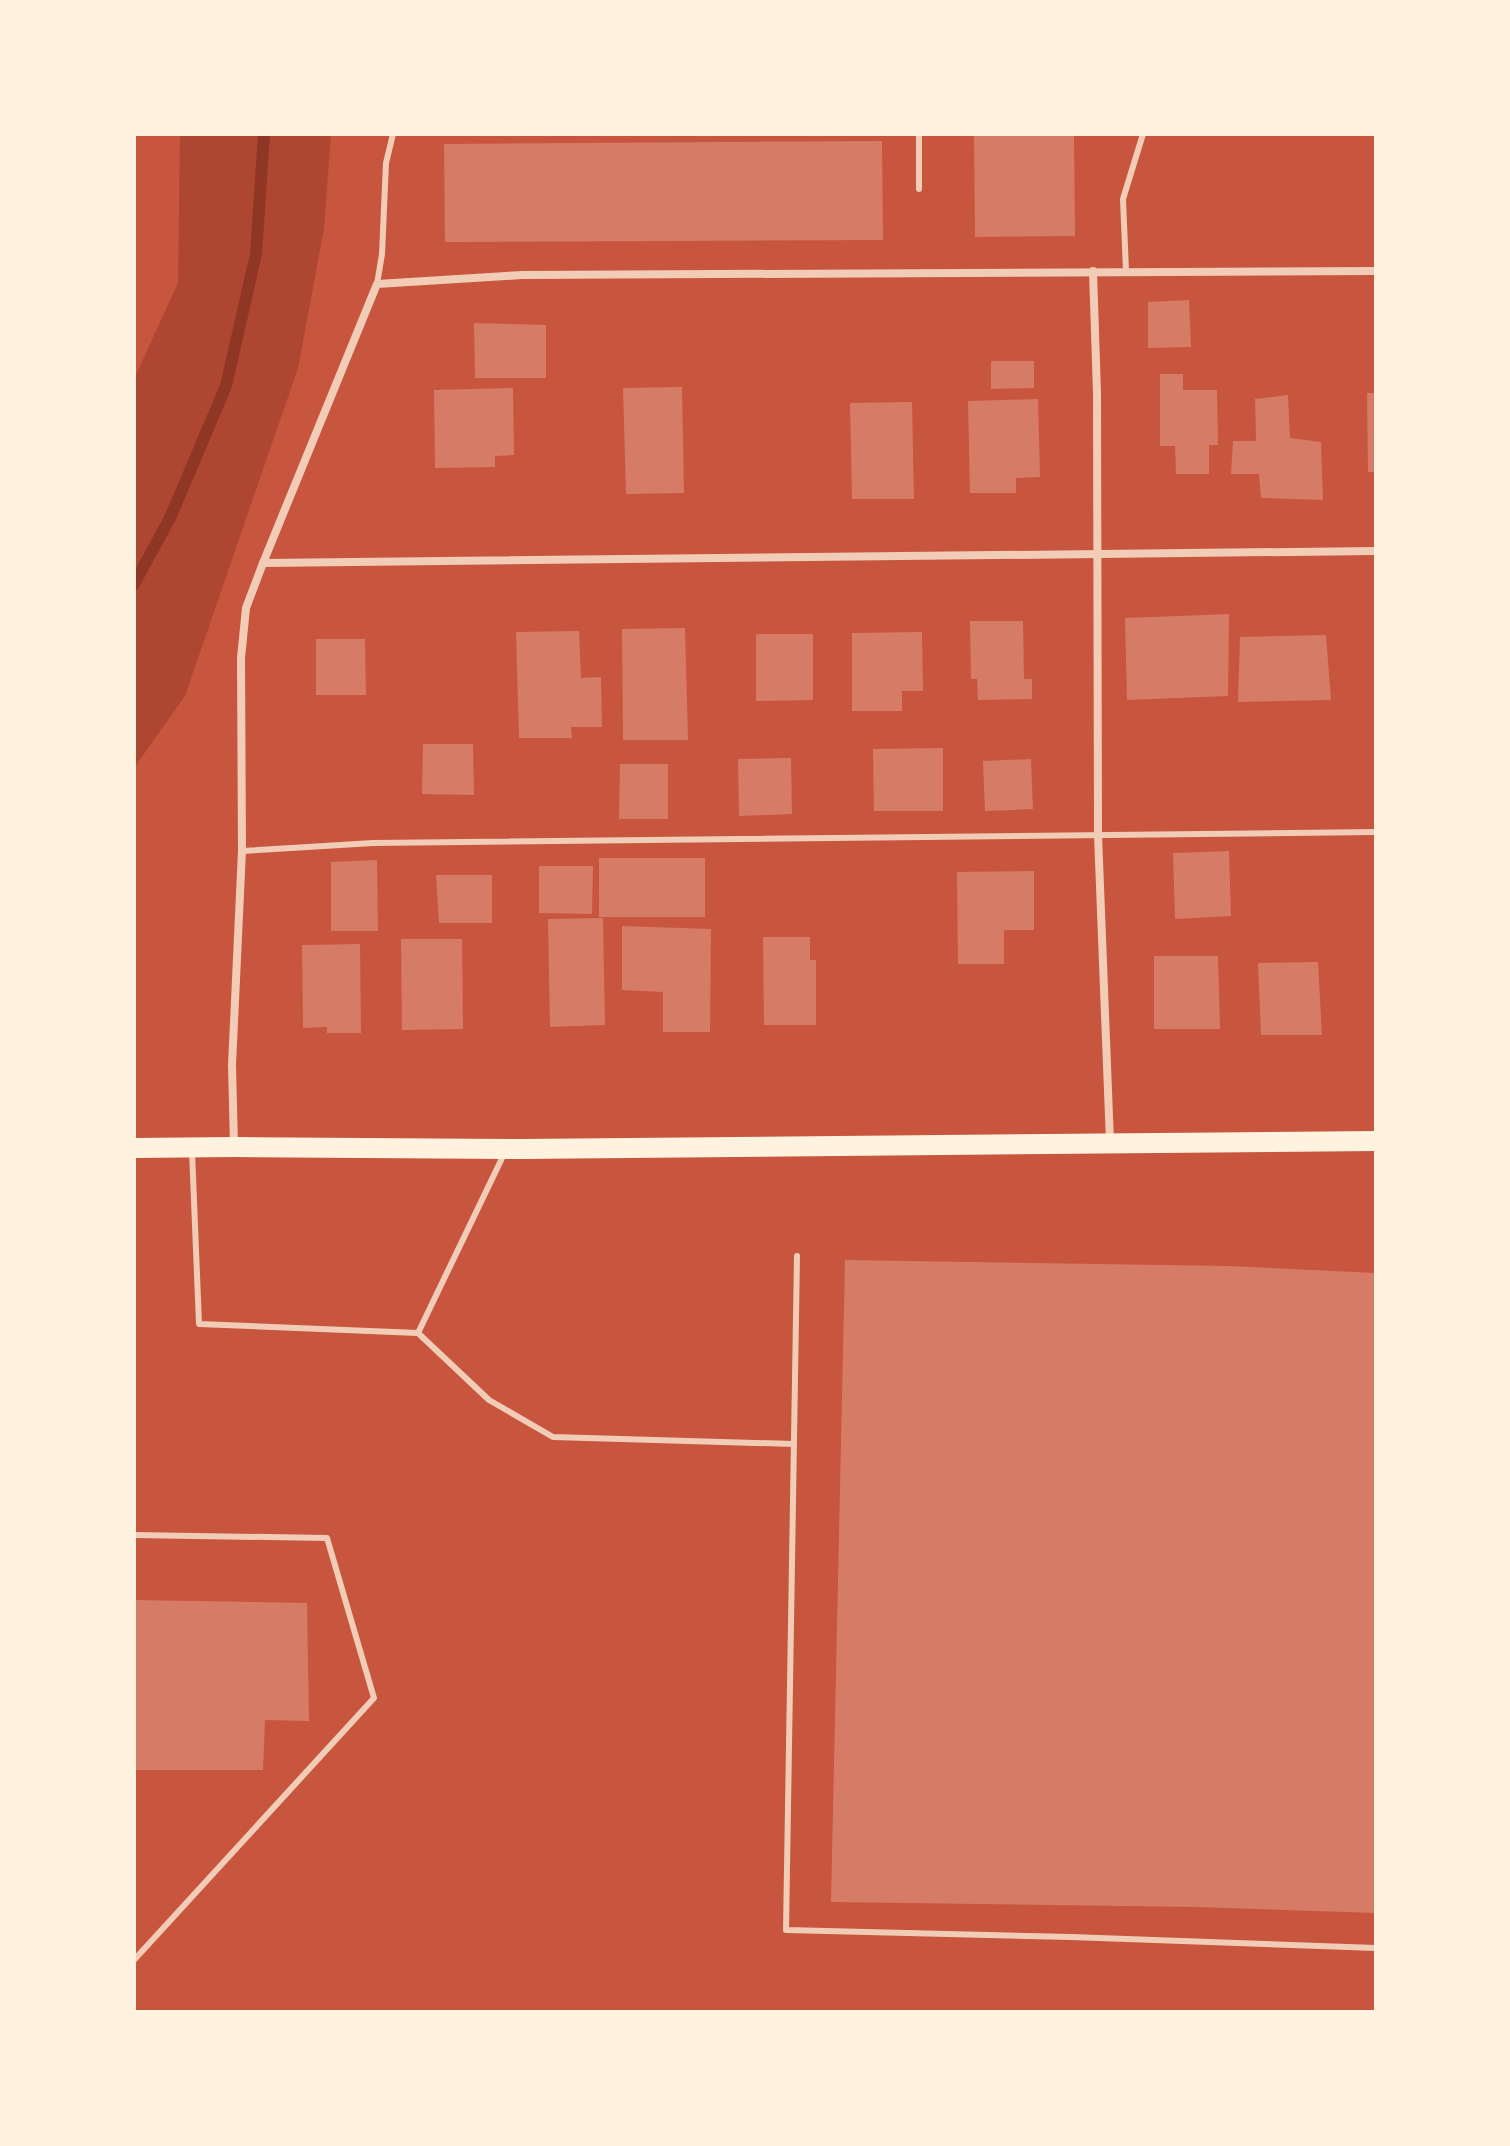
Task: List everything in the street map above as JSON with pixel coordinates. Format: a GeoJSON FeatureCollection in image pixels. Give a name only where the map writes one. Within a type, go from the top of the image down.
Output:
{"type":"FeatureCollection","features":[{"type":"Feature","properties":{"kind":"main road"},"geometry":{"type":"LineString","coordinates":[[134,1148],[506,1149],[1376,1141]]}},
{"type":"Feature","properties":{"kind":"street"},"geometry":{"type":"LineString","coordinates":[[1093,271],[1097,393],[1098,835],[1110,1144]]}},
{"type":"Feature","properties":{"kind":"street"},"geometry":{"type":"LineString","coordinates":[[234,1147],[232,1065],[242,851],[241,658],[246,608],[377,284],[522,275],[1376,271]]}},
{"type":"Feature","properties":{"kind":"street"},"geometry":{"type":"LineString","coordinates":[[263,563],[1376,551]]}},
{"type":"Feature","properties":{"kind":"lane"},"geometry":{"type":"LineString","coordinates":[[377,284],[382,254],[386,163],[393,134]]}},
{"type":"Feature","properties":{"kind":"lane"},"geometry":{"type":"LineString","coordinates":[[919,134],[919,189]]}},
{"type":"Feature","properties":{"kind":"lane"},"geometry":{"type":"LineString","coordinates":[[1126,271],[1123,199],[1143,134]]}},
{"type":"Feature","properties":{"kind":"lane"},"geometry":{"type":"LineString","coordinates":[[242,851],[373,843],[1376,832]]}},
{"type":"Feature","properties":{"kind":"lane"},"geometry":{"type":"LineString","coordinates":[[192,1147],[199,1324],[418,1333],[489,1400],[553,1437],[794,1444]]}},
{"type":"Feature","properties":{"kind":"lane"},"geometry":{"type":"LineString","coordinates":[[418,1333],[506,1149]]}},
{"type":"Feature","properties":{"kind":"lane"},"geometry":{"type":"LineString","coordinates":[[797,1256],[786,1930],[1376,1948]]}},
{"type":"Feature","properties":{"kind":"lane"},"geometry":{"type":"LineString","coordinates":[[134,1535],[327,1538],[374,1698],[134,1960]]}},
{"type":"Feature","properties":{"kind":"shaded area"},"geometry":{"type":"Polygon","coordinates":[[[180,134],[331,134],[324,229],[298,368],[185,696],[134,768],[134,379],[178,283],[180,134]]]}},
{"type":"Feature","properties":{"kind":"building"},"geometry":{"type":"Polygon","coordinates":[[[974,134],[1074,134],[1075,236],[975,237],[974,134]]]}},
{"type":"Feature","properties":{"kind":"building"},"geometry":{"type":"Polygon","coordinates":[[[882,141],[883,240],[445,242],[444,144],[882,141]]]}},
{"type":"Feature","properties":{"kind":"building"},"geometry":{"type":"Polygon","coordinates":[[[1189,300],[1191,347],[1148,348],[1148,302],[1189,300]]]}},
{"type":"Feature","properties":{"kind":"building"},"geometry":{"type":"Polygon","coordinates":[[[474,323],[546,325],[546,378],[475,378],[474,323]]]}},
{"type":"Feature","properties":{"kind":"building"},"geometry":{"type":"Polygon","coordinates":[[[991,361],[1034,361],[1034,388],[991,389],[991,361]]]}},
{"type":"Feature","properties":{"kind":"building"},"geometry":{"type":"Polygon","coordinates":[[[1160,374],[1183,374],[1183,390],[1217,390],[1218,445],[1209,445],[1209,474],[1176,474],[1175,446],[1160,446],[1160,374]]]}},
{"type":"Feature","properties":{"kind":"building"},"geometry":{"type":"Polygon","coordinates":[[[682,387],[684,493],[626,494],[623,388],[682,387]]]}},
{"type":"Feature","properties":{"kind":"building"},"geometry":{"type":"Polygon","coordinates":[[[513,388],[514,455],[495,456],[495,467],[435,468],[434,390],[513,388]]]}},
{"type":"Feature","properties":{"kind":"building"},"geometry":{"type":"Polygon","coordinates":[[[1367,393],[1376,393],[1376,472],[1368,472],[1367,393]]]}},
{"type":"Feature","properties":{"kind":"building"},"geometry":{"type":"Polygon","coordinates":[[[1288,395],[1290,438],[1321,442],[1323,500],[1261,498],[1259,474],[1231,474],[1233,441],[1256,441],[1255,399],[1288,395]]]}},
{"type":"Feature","properties":{"kind":"building"},"geometry":{"type":"Polygon","coordinates":[[[1038,399],[1040,477],[1016,478],[1016,493],[970,493],[968,401],[1038,399]]]}},
{"type":"Feature","properties":{"kind":"building"},"geometry":{"type":"Polygon","coordinates":[[[912,402],[914,499],[852,499],[850,403],[912,402]]]}},
{"type":"Feature","properties":{"kind":"building"},"geometry":{"type":"Polygon","coordinates":[[[1229,614],[1228,696],[1127,700],[1125,618],[1229,614]]]}},
{"type":"Feature","properties":{"kind":"building"},"geometry":{"type":"Polygon","coordinates":[[[970,621],[1023,621],[1024,679],[1032,679],[1032,699],[978,700],[977,679],[971,679],[970,621]]]}},
{"type":"Feature","properties":{"kind":"building"},"geometry":{"type":"Polygon","coordinates":[[[685,628],[688,740],[623,740],[622,629],[685,628]]]}},
{"type":"Feature","properties":{"kind":"building"},"geometry":{"type":"Polygon","coordinates":[[[579,631],[581,678],[601,677],[602,727],[571,727],[572,738],[519,738],[516,632],[579,631]]]}},
{"type":"Feature","properties":{"kind":"building"},"geometry":{"type":"Polygon","coordinates":[[[922,632],[923,691],[902,691],[902,711],[852,711],[852,633],[922,632]]]}},
{"type":"Feature","properties":{"kind":"building"},"geometry":{"type":"Polygon","coordinates":[[[756,634],[813,634],[813,700],[756,701],[756,634]]]}},
{"type":"Feature","properties":{"kind":"building"},"geometry":{"type":"Polygon","coordinates":[[[1326,635],[1331,700],[1238,702],[1240,637],[1326,635]]]}},
{"type":"Feature","properties":{"kind":"building"},"geometry":{"type":"Polygon","coordinates":[[[316,639],[365,639],[366,695],[316,695],[316,639]]]}},
{"type":"Feature","properties":{"kind":"building"},"geometry":{"type":"Polygon","coordinates":[[[423,744],[473,744],[474,795],[422,794],[423,744]]]}},
{"type":"Feature","properties":{"kind":"building"},"geometry":{"type":"Polygon","coordinates":[[[943,748],[943,811],[874,811],[873,749],[943,748]]]}},
{"type":"Feature","properties":{"kind":"building"},"geometry":{"type":"Polygon","coordinates":[[[791,758],[792,814],[739,816],[738,759],[791,758]]]}},
{"type":"Feature","properties":{"kind":"building"},"geometry":{"type":"Polygon","coordinates":[[[1031,759],[1033,809],[985,811],[983,761],[1031,759]]]}},
{"type":"Feature","properties":{"kind":"building"},"geometry":{"type":"Polygon","coordinates":[[[620,764],[668,764],[668,819],[619,819],[620,764]]]}},
{"type":"Feature","properties":{"kind":"building"},"geometry":{"type":"Polygon","coordinates":[[[1229,851],[1231,916],[1175,919],[1173,853],[1229,851]]]}},
{"type":"Feature","properties":{"kind":"building"},"geometry":{"type":"Polygon","coordinates":[[[599,858],[705,858],[705,917],[599,917],[599,858]]]}},
{"type":"Feature","properties":{"kind":"building"},"geometry":{"type":"Polygon","coordinates":[[[377,860],[378,931],[331,931],[331,862],[377,860]]]}},
{"type":"Feature","properties":{"kind":"building"},"geometry":{"type":"Polygon","coordinates":[[[539,866],[593,866],[592,914],[539,913],[539,866]]]}},
{"type":"Feature","properties":{"kind":"building"},"geometry":{"type":"Polygon","coordinates":[[[1034,871],[1034,930],[1004,930],[1004,964],[958,964],[957,872],[1034,871]]]}},
{"type":"Feature","properties":{"kind":"building"},"geometry":{"type":"Polygon","coordinates":[[[436,875],[492,875],[492,923],[439,923],[436,875]]]}},
{"type":"Feature","properties":{"kind":"building"},"geometry":{"type":"Polygon","coordinates":[[[603,918],[605,1025],[550,1027],[548,919],[603,918]]]}},
{"type":"Feature","properties":{"kind":"building"},"geometry":{"type":"Polygon","coordinates":[[[622,926],[711,929],[710,1032],[663,1032],[663,992],[622,990],[622,926]]]}},
{"type":"Feature","properties":{"kind":"building"},"geometry":{"type":"Polygon","coordinates":[[[763,937],[810,937],[810,960],[816,960],[816,1025],[764,1025],[763,937]]]}},
{"type":"Feature","properties":{"kind":"building"},"geometry":{"type":"Polygon","coordinates":[[[401,939],[462,939],[463,1029],[402,1030],[401,939]]]}},
{"type":"Feature","properties":{"kind":"building"},"geometry":{"type":"Polygon","coordinates":[[[360,944],[361,1033],[327,1033],[327,1027],[303,1028],[302,945],[360,944]]]}},
{"type":"Feature","properties":{"kind":"building"},"geometry":{"type":"Polygon","coordinates":[[[1154,956],[1218,956],[1220,1029],[1154,1029],[1154,956]]]}},
{"type":"Feature","properties":{"kind":"building"},"geometry":{"type":"Polygon","coordinates":[[[1318,962],[1322,1035],[1261,1035],[1258,963],[1318,962]]]}},
{"type":"Feature","properties":{"kind":"building"},"geometry":{"type":"Polygon","coordinates":[[[845,1260],[1228,1266],[1376,1273],[1376,1913],[831,1902],[845,1260]]]}},
{"type":"Feature","properties":{"kind":"building"},"geometry":{"type":"Polygon","coordinates":[[[134,1600],[307,1603],[309,1721],[265,1720],[263,1770],[134,1770],[134,1600]]]}},
{"type":"Feature","properties":{"kind":"waterway"},"geometry":{"type":"LineString","coordinates":[[134,584],[170,518],[226,386],[256,254],[264,134]]}}]}
